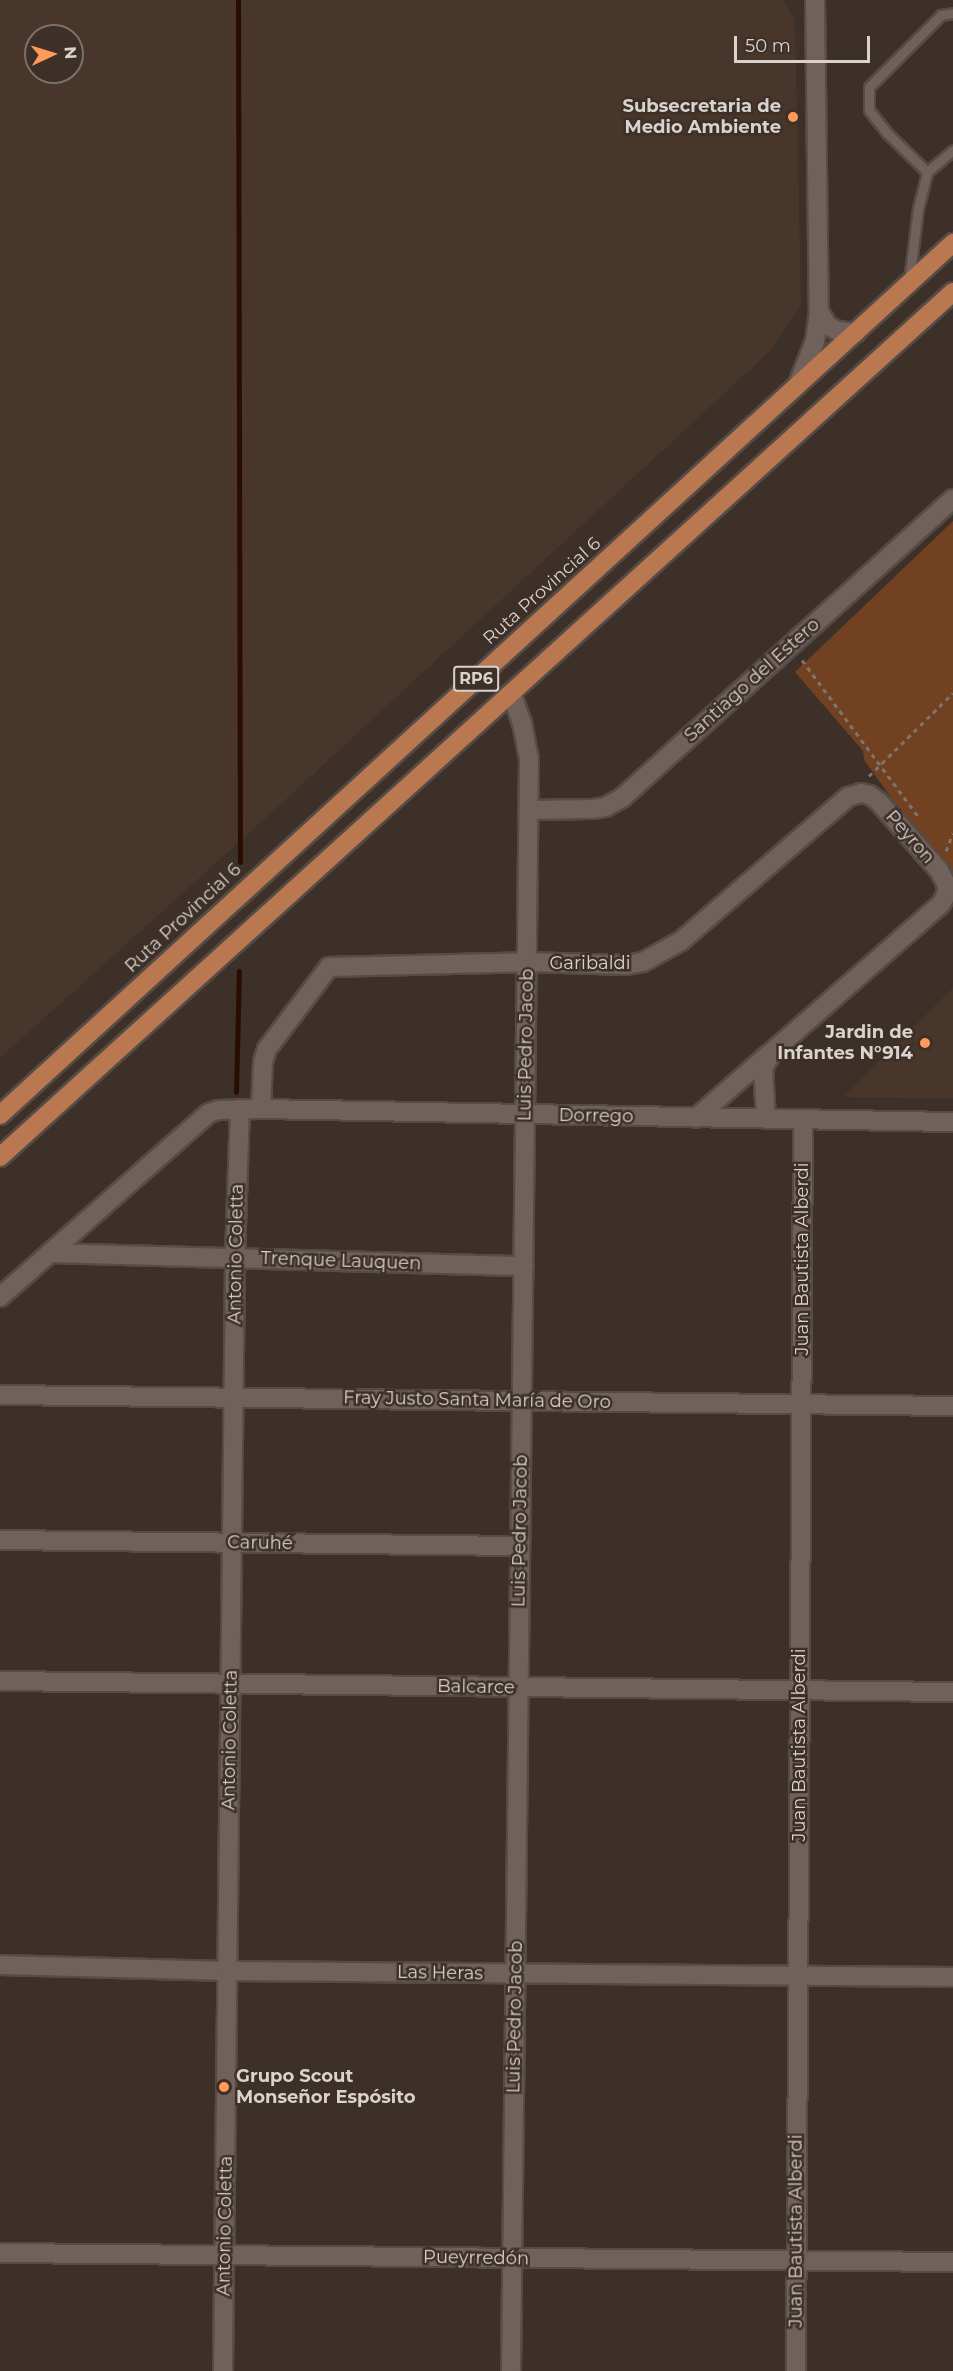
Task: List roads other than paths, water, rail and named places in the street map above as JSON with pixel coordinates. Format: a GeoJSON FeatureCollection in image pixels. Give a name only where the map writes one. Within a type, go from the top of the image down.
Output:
{"type":"FeatureCollection","features":[{"type":"Feature","properties":{"kind":"highway","name":"Ruta Provincial 6"},"geometry":{"type":"LineString","coordinates":[[0,1114],[953,243]]}},
{"type":"Feature","properties":{"kind":"highway","name":"RP6"},"geometry":{"type":"LineString","coordinates":[[0,1157],[953,292]]}},
{"type":"Feature","properties":{"kind":"street"},"geometry":{"type":"LineString","coordinates":[[798,384],[815,341],[819,312],[815,0]]}},
{"type":"Feature","properties":{"kind":"street"},"geometry":{"type":"LineString","coordinates":[[819,312],[828,326],[838,331],[856,333]]}},
{"type":"Feature","properties":{"kind":"street","name":"Santiago del Estero"},"geometry":{"type":"LineString","coordinates":[[529,810],[592,809],[605,807],[622,798],[953,499]]}},
{"type":"Feature","properties":{"kind":"street","name":"Luis Pedro Jacob"},"geometry":{"type":"LineString","coordinates":[[511,693],[522,723],[529,759],[511,2371]]}},
{"type":"Feature","properties":{"kind":"street","name":"Peyron"},"geometry":{"type":"LineString","coordinates":[[773,1051],[941,904],[947,886],[939,870],[879,802],[861,793],[848,797]]}},
{"type":"Feature","properties":{"kind":"street","name":"Garibaldi"},"geometry":{"type":"LineString","coordinates":[[261,1109],[263,1062],[267,1049],[329,967],[527,962],[627,965],[643,962],[681,941],[848,797]]}},
{"type":"Feature","properties":{"kind":"street"},"geometry":{"type":"LineString","coordinates":[[696,1118],[773,1051]]}},
{"type":"Feature","properties":{"kind":"street"},"geometry":{"type":"LineString","coordinates":[[766,1119],[763,1068],[773,1051]]}},
{"type":"Feature","properties":{"kind":"street"},"geometry":{"type":"LineString","coordinates":[[0,1297],[209,1113],[240,1109]]}},
{"type":"Feature","properties":{"kind":"street","name":"Dorrego"},"geometry":{"type":"LineString","coordinates":[[240,1109],[953,1122]]}},
{"type":"Feature","properties":{"kind":"street","name":"Antonio Coletta"},"geometry":{"type":"LineString","coordinates":[[223,2371],[235,1258],[240,1109]]}},
{"type":"Feature","properties":{"kind":"street","name":"Juan Bautista Alberdi"},"geometry":{"type":"LineString","coordinates":[[796,2371],[803,1119]]}},
{"type":"Feature","properties":{"kind":"street","name":"Trenque Lauquen"},"geometry":{"type":"LineString","coordinates":[[50,1253],[524,1266]]}},
{"type":"Feature","properties":{"kind":"street","name":"Fray Justo Santa María de Oro"},"geometry":{"type":"LineString","coordinates":[[0,1395],[953,1406]]}},
{"type":"Feature","properties":{"kind":"street","name":"Caruhé"},"geometry":{"type":"LineString","coordinates":[[0,1540],[520,1546]]}},
{"type":"Feature","properties":{"kind":"street","name":"Balcarce"},"geometry":{"type":"LineString","coordinates":[[0,1681],[953,1692]]}},
{"type":"Feature","properties":{"kind":"street","name":"Las Heras"},"geometry":{"type":"LineString","coordinates":[[0,1965],[227,1971],[953,1977]]}},
{"type":"Feature","properties":{"kind":"street","name":"Pueyrredón"},"geometry":{"type":"LineString","coordinates":[[0,2253],[953,2262]]}},
{"type":"Feature","properties":{"kind":"lane"},"geometry":{"type":"LineString","coordinates":[[927,172],[887,133],[869,110],[869,87],[941,15],[953,13]]}},
{"type":"Feature","properties":{"kind":"lane"},"geometry":{"type":"LineString","coordinates":[[909,284],[918,209],[927,172],[953,150]]}},
{"type":"Feature","properties":{"kind":"waterway"},"geometry":{"type":"LineString","coordinates":[[238,0],[240,862]]}},
{"type":"Feature","properties":{"kind":"waterway"},"geometry":{"type":"LineString","coordinates":[[236,1092],[239,971]]}},
{"type":"Feature","properties":{"kind":"place","name":"Subsecretaria de Medio Ambiente"},"geometry":{"type":"Point","coordinates":[793,117]}},
{"type":"Feature","properties":{"kind":"place","name":"Jardin de Infantes N°914"},"geometry":{"type":"Point","coordinates":[925,1043]}},
{"type":"Feature","properties":{"kind":"place","name":"Grupo Scout Monseñor Espósito"},"geometry":{"type":"Point","coordinates":[224,2087]}}]}
